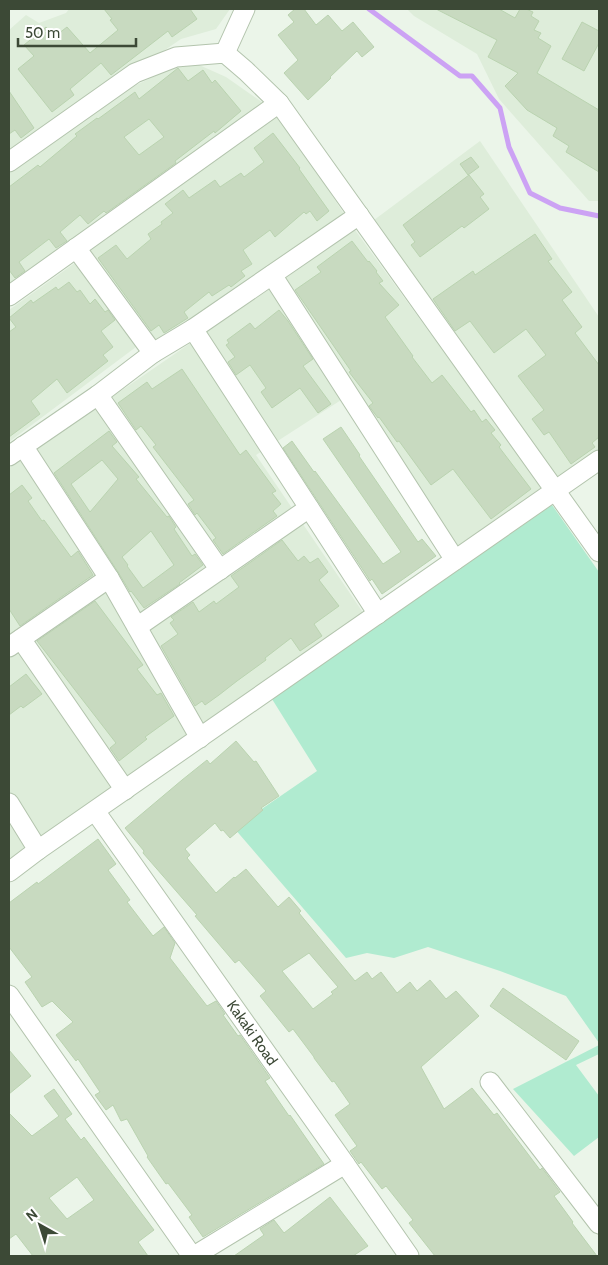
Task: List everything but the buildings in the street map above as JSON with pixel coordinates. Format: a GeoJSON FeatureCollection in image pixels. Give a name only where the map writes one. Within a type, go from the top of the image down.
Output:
{"type":"FeatureCollection","features":[{"type":"Feature","properties":{"kind":"street"},"geometry":{"type":"LineString","coordinates":[[225,53],[245,9]]}},
{"type":"Feature","properties":{"kind":"street"},"geometry":{"type":"LineString","coordinates":[[9,162],[135,73],[176,57],[225,53],[280,103],[599,552]]}},
{"type":"Feature","properties":{"kind":"street"},"geometry":{"type":"LineString","coordinates":[[9,296],[280,103]]}},
{"type":"Feature","properties":{"kind":"street"},"geometry":{"type":"LineString","coordinates":[[200,738],[109,578],[16,451],[98,395],[153,353],[193,329],[359,215]]}},
{"type":"Feature","properties":{"kind":"street"},"geometry":{"type":"LineString","coordinates":[[76,248],[153,353]]}},
{"type":"Feature","properties":{"kind":"street"},"geometry":{"type":"LineString","coordinates":[[272,274],[455,560]]}},
{"type":"Feature","properties":{"kind":"street"},"geometry":{"type":"LineString","coordinates":[[193,329],[378,614]]}},
{"type":"Feature","properties":{"kind":"street"},"geometry":{"type":"LineString","coordinates":[[98,395],[220,570]]}},
{"type":"Feature","properties":{"kind":"street"},"geometry":{"type":"LineString","coordinates":[[9,872],[599,460]]}},
{"type":"Feature","properties":{"kind":"street"},"geometry":{"type":"LineString","coordinates":[[137,627],[309,508]]}},
{"type":"Feature","properties":{"kind":"street"},"geometry":{"type":"LineString","coordinates":[[109,578],[15,643],[125,790]]}},
{"type":"Feature","properties":{"kind":"street"},"geometry":{"type":"LineString","coordinates":[[9,803],[38,850]]}},
{"type":"Feature","properties":{"kind":"street","name":"Kakaki Road"},"geometry":{"type":"LineString","coordinates":[[95,811],[409,1256]]}},
{"type":"Feature","properties":{"kind":"street"},"geometry":{"type":"LineString","coordinates":[[9,995],[193,1256],[345,1164]]}},
{"type":"Feature","properties":{"kind":"street"},"geometry":{"type":"LineString","coordinates":[[490,1082],[599,1224]]}},
{"type":"Feature","properties":{"kind":"shaded area"},"geometry":{"type":"Polygon","coordinates":[[[69,9],[230,9],[216,29],[181,39],[9,157],[9,30],[26,15],[39,23],[66,13],[69,9]]]}},
{"type":"Feature","properties":{"kind":"shaded area"},"geometry":{"type":"Polygon","coordinates":[[[407,9],[599,9],[599,201],[589,201],[499,99],[477,54],[414,16],[407,9]]]}},
{"type":"Feature","properties":{"kind":"shaded area"},"geometry":{"type":"Polygon","coordinates":[[[188,60],[226,77],[269,107],[9,292],[9,168],[124,91],[188,60]]]}},
{"type":"Feature","properties":{"kind":"shaded area"},"geometry":{"type":"Polygon","coordinates":[[[279,114],[346,217],[153,346],[83,251],[279,114]]]}},
{"type":"Feature","properties":{"kind":"shaded area"},"geometry":{"type":"Polygon","coordinates":[[[480,141],[599,317],[599,450],[556,483],[370,223],[480,141]]]}},
{"type":"Feature","properties":{"kind":"shaded area"},"geometry":{"type":"Polygon","coordinates":[[[355,230],[542,487],[456,547],[355,391],[256,455],[364,614],[9,865],[9,468],[355,230]]]}},
{"type":"Feature","properties":{"kind":"shaded area"},"geometry":{"type":"Polygon","coordinates":[[[79,260],[140,344],[9,442],[9,310],[79,260]]]}},
{"type":"Feature","properties":{"kind":"green space"},"geometry":{"type":"Polygon","coordinates":[[[552,505],[599,572],[599,1043],[566,996],[500,971],[428,947],[394,958],[367,953],[346,958],[234,828],[317,771],[272,699],[552,505]]]}},
{"type":"Feature","properties":{"kind":"green space"},"geometry":{"type":"Polygon","coordinates":[[[599,1045],[599,1054],[576,1065],[599,1096],[599,1137],[574,1156],[513,1089],[599,1045]]]}},
{"type":"Feature","properties":{"kind":"waterway"},"geometry":{"type":"LineString","coordinates":[[369,9],[460,76],[472,76],[500,108],[509,147],[530,193],[560,208],[599,216]]}}]}
